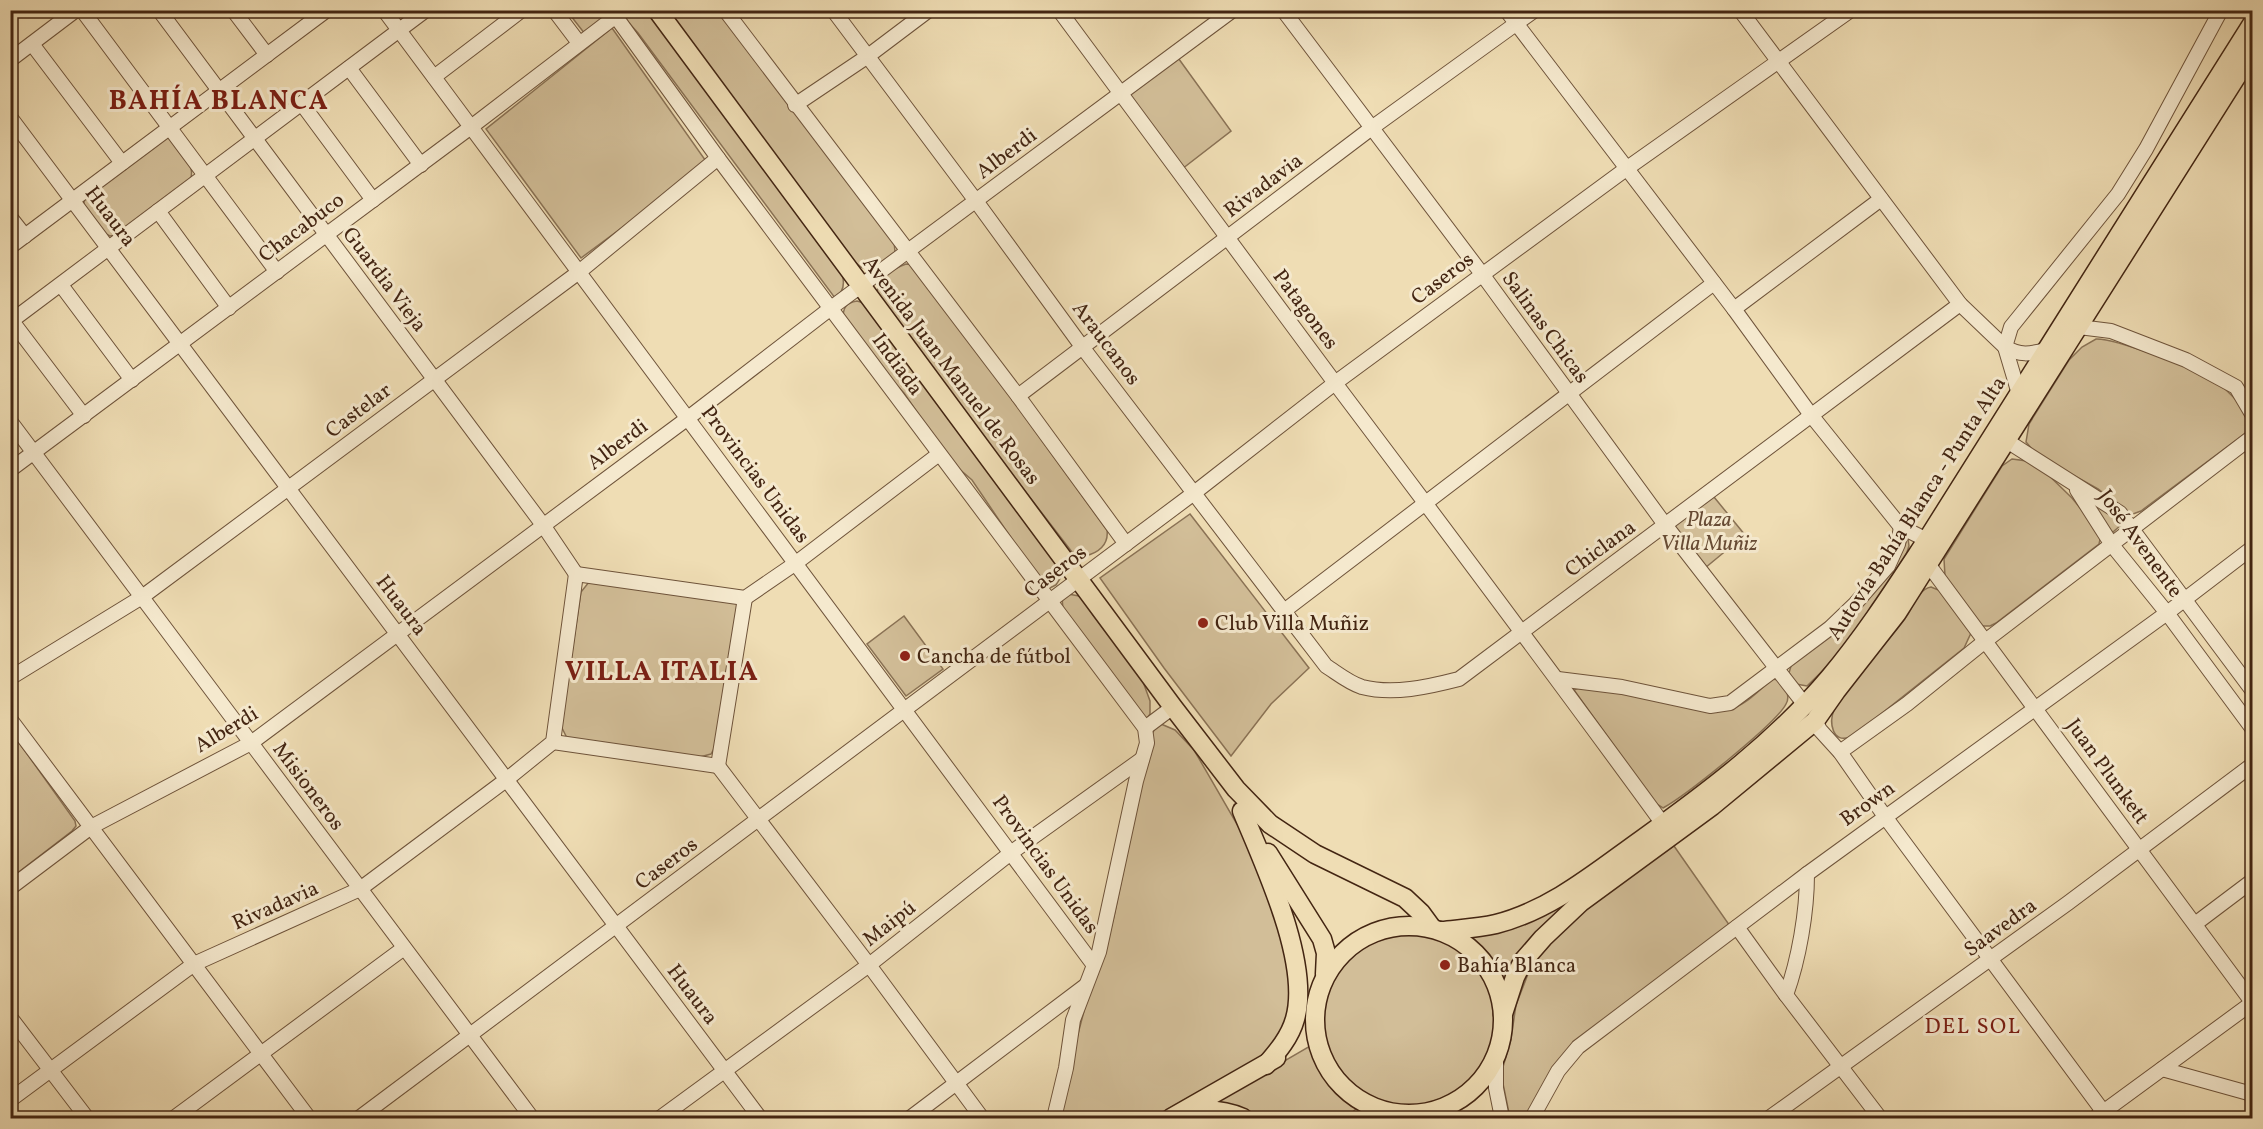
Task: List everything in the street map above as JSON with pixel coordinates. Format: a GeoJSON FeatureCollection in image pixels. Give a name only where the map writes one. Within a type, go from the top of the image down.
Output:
{"type":"FeatureCollection","features":[{"type":"Feature","properties":{"kind":"main road","name":"Avenida Juan Manuel de Rosas"},"geometry":{"type":"LineString","coordinates":[[657,10],[1173,707],[1246,801],[1283,834],[1315,854],[1400,894],[1437,929]]}},
{"type":"Feature","properties":{"kind":"main road","name":"Autovía Bahía Blanca - Punta Alta"},"geometry":{"type":"LineString","coordinates":[[1437,929],[1496,924],[1543,906],[1573,888],[1720,782],[1805,705],[1871,625],[1927,540],[2253,24]]}},
{"type":"Feature","properties":{"kind":"main road","name":"Autovía Bahía Blanca - Punta Alta"},"geometry":{"type":"LineString","coordinates":[[1503,1014],[1509,993],[1523,961],[1556,925],[1597,889],[1712,806],[1815,721],[1897,613],[2253,52]]}},
{"type":"Feature","properties":{"kind":"main road","name":"Avenida Juan Manuel de Rosas"},"geometry":{"type":"LineString","coordinates":[[1210,756],[1322,939],[1327,961],[1323,979]]}},
{"type":"Feature","properties":{"kind":"main road"},"geometry":{"type":"LineString","coordinates":[[1242,811],[1282,912],[1290,940],[1298,985],[1298,1010],[1291,1032],[1266,1065]]}},
{"type":"Feature","properties":{"kind":"main road"},"geometry":{"type":"LineString","coordinates":[[1176,1116],[1266,1065],[1286,1050],[1306,1025],[1323,979],[1335,961],[1350,945],[1369,934],[1389,927],[1437,929],[1461,941],[1478,955],[1495,982],[1503,1014],[1502,1035],[1496,1056],[1486,1075],[1471,1091],[1439,1115],[1390,1113],[1352,1096],[1336,1081],[1324,1063],[1317,1042],[1314,1021],[1316,999]]}},
{"type":"Feature","properties":{"kind":"main road"},"geometry":{"type":"LineString","coordinates":[[1176,1116],[1213,1110],[1233,1114],[1243,1119]]}},
{"type":"Feature","properties":{"kind":"main road"},"geometry":{"type":"LineString","coordinates":[[1371,1119],[1390,1113]]}},
{"type":"Feature","properties":{"kind":"street"},"geometry":{"type":"LineString","coordinates":[[10,60],[76,10]]}},
{"type":"Feature","properties":{"kind":"street"},"geometry":{"type":"LineString","coordinates":[[82,10],[277,272]]}},
{"type":"Feature","properties":{"kind":"street","name":"Guardia Vieja"},"geometry":{"type":"LineString","coordinates":[[159,10],[543,525],[576,574]]}},
{"type":"Feature","properties":{"kind":"street"},"geometry":{"type":"LineString","coordinates":[[233,10],[267,55]]}},
{"type":"Feature","properties":{"kind":"street"},"geometry":{"type":"LineString","coordinates":[[10,247],[267,55],[311,15],[327,10]]}},
{"type":"Feature","properties":{"kind":"street","name":"Provincias Unidas"},"geometry":{"type":"LineString","coordinates":[[384,10],[1093,964]]}},
{"type":"Feature","properties":{"kind":"street"},"geometry":{"type":"LineString","coordinates":[[84,416],[11,322],[426,10]]}},
{"type":"Feature","properties":{"kind":"street"},"geometry":{"type":"LineString","coordinates":[[434,77],[522,10]]}},
{"type":"Feature","properties":{"kind":"street"},"geometry":{"type":"LineString","coordinates":[[554,10],[579,43]]}},
{"type":"Feature","properties":{"kind":"street"},"geometry":{"type":"LineString","coordinates":[[725,10],[1018,396],[1126,544]]}},
{"type":"Feature","properties":{"kind":"street","name":"Araucanos"},"geometry":{"type":"LineString","coordinates":[[833,10],[1083,348],[1326,666],[1361,687]]}},
{"type":"Feature","properties":{"kind":"street"},"geometry":{"type":"LineString","coordinates":[[795,105],[868,56],[929,10]]}},
{"type":"Feature","properties":{"kind":"street","name":"Patagones"},"geometry":{"type":"LineString","coordinates":[[1059,10],[1335,383],[1426,501],[1663,824]]}},
{"type":"Feature","properties":{"kind":"street","name":"Alberdi"},"geometry":{"type":"LineString","coordinates":[[10,888],[91,827],[251,743],[1233,10]]}},
{"type":"Feature","properties":{"kind":"street","name":"Salinas Chicas"},"geometry":{"type":"LineString","coordinates":[[1283,10],[1482,274],[1666,526],[1805,705]]}},
{"type":"Feature","properties":{"kind":"street"},"geometry":{"type":"LineString","coordinates":[[1506,10],[1734,309],[1811,415],[1901,527],[1927,540]]}},
{"type":"Feature","properties":{"kind":"street","name":"Rivadavia"},"geometry":{"type":"LineString","coordinates":[[1018,396],[1373,128],[1535,10]]}},
{"type":"Feature","properties":{"kind":"street"},"geometry":{"type":"LineString","coordinates":[[1740,10],[1960,304],[2005,346],[2016,353],[2026,355],[2046,350]]}},
{"type":"Feature","properties":{"kind":"street","name":"Caseros"},"geometry":{"type":"LineString","coordinates":[[359,1119],[1194,493],[1335,383],[1626,169],[1851,10]]}},
{"type":"Feature","properties":{"kind":"street"},"geometry":{"type":"LineString","coordinates":[[2019,394],[2005,346],[2011,327],[2124,185],[2221,10]]}},
{"type":"Feature","properties":{"kind":"street","name":"Chacabuco"},"geometry":{"type":"LineString","coordinates":[[10,470],[421,165],[579,43],[614,13]]}},
{"type":"Feature","properties":{"kind":"street","name":"Indiada"},"geometry":{"type":"LineString","coordinates":[[614,13],[718,158],[1145,728],[1147,743],[1142,759]]}},
{"type":"Feature","properties":{"kind":"street"},"geometry":{"type":"LineString","coordinates":[[32,44],[122,163]]}},
{"type":"Feature","properties":{"kind":"street"},"geometry":{"type":"LineString","coordinates":[[350,68],[421,165]]}},
{"type":"Feature","properties":{"kind":"street"},"geometry":{"type":"LineString","coordinates":[[302,104],[373,200]]}},
{"type":"Feature","properties":{"kind":"street","name":"Huaura"},"geometry":{"type":"LineString","coordinates":[[10,117],[760,1119]]}},
{"type":"Feature","properties":{"kind":"street","name":"Castelar"},"geometry":{"type":"LineString","coordinates":[[10,678],[142,597],[579,272],[718,158]]}},
{"type":"Feature","properties":{"kind":"street"},"geometry":{"type":"LineString","coordinates":[[1734,309],[1881,199]]}},
{"type":"Feature","properties":{"kind":"street"},"geometry":{"type":"LineString","coordinates":[[158,211],[229,308]]}},
{"type":"Feature","properties":{"kind":"street"},"geometry":{"type":"LineString","coordinates":[[10,217],[25,236]]}},
{"type":"Feature","properties":{"kind":"street"},"geometry":{"type":"LineString","coordinates":[[1284,611],[1714,283]]}},
{"type":"Feature","properties":{"kind":"street"},"geometry":{"type":"LineString","coordinates":[[61,285],[132,380]]}},
{"type":"Feature","properties":{"kind":"street","name":"Chiclana"},"geometry":{"type":"LineString","coordinates":[[1361,687],[1387,690],[1416,688],[1459,679],[1960,304]]}},
{"type":"Feature","properties":{"kind":"street"},"geometry":{"type":"LineString","coordinates":[[2079,327],[2111,331],[2186,360],[2236,387],[2253,389]]}},
{"type":"Feature","properties":{"kind":"street"},"geometry":{"type":"LineString","coordinates":[[2236,387],[2253,414]]}},
{"type":"Feature","properties":{"kind":"street","name":"Misioneros"},"geometry":{"type":"LineString","coordinates":[[10,421],[532,1119]]}},
{"type":"Feature","properties":{"kind":"street"},"geometry":{"type":"LineString","coordinates":[[1840,752],[1907,704],[2131,528],[2253,437]]}},
{"type":"Feature","properties":{"kind":"street"},"geometry":{"type":"LineString","coordinates":[[2007,441],[2074,486]]}},
{"type":"Feature","properties":{"kind":"street"},"geometry":{"type":"LineString","coordinates":[[939,454],[796,563],[745,598],[576,574],[553,742],[718,766],[982,1119]]}},
{"type":"Feature","properties":{"kind":"street","name":"José Avenente"},"geometry":{"type":"LineString","coordinates":[[2074,486],[2120,513],[2253,690]]}},
{"type":"Feature","properties":{"kind":"street","name":"José Avenente"},"geometry":{"type":"LineString","coordinates":[[2074,486],[2112,544],[2253,728]]}},
{"type":"Feature","properties":{"kind":"street"},"geometry":{"type":"LineString","coordinates":[[1558,679],[1622,687],[1710,706],[1723,706],[1738,699],[1830,628],[1869,590],[1888,566],[1898,544],[1901,527]]}},
{"type":"Feature","properties":{"kind":"street","name":"Brown"},"geometry":{"type":"LineString","coordinates":[[1532,1119],[1558,1071],[1578,1047],[1807,874],[2253,548]]}},
{"type":"Feature","properties":{"kind":"street","name":"Juan Plunkett"},"geometry":{"type":"LineString","coordinates":[[1928,564],[2253,1003]]}},
{"type":"Feature","properties":{"kind":"street"},"geometry":{"type":"LineString","coordinates":[[718,766],[745,598]]}},
{"type":"Feature","properties":{"kind":"street"},"geometry":{"type":"LineString","coordinates":[[1145,728],[1173,707]]}},
{"type":"Feature","properties":{"kind":"street"},"geometry":{"type":"LineString","coordinates":[[10,719],[309,1119]]}},
{"type":"Feature","properties":{"kind":"street"},"geometry":{"type":"LineString","coordinates":[[1815,721],[1992,959],[2102,1116],[2253,1003]]}},
{"type":"Feature","properties":{"kind":"street","name":"Rivadavia"},"geometry":{"type":"LineString","coordinates":[[10,1100],[194,964],[360,889],[553,742]]}},
{"type":"Feature","properties":{"kind":"street"},"geometry":{"type":"LineString","coordinates":[[1054,1119],[1066,1068],[1073,1020],[1099,952],[1142,759]]}},
{"type":"Feature","properties":{"kind":"street","name":"Maipú"},"geometry":{"type":"LineString","coordinates":[[660,1119],[869,965],[1012,852],[1142,759]]}},
{"type":"Feature","properties":{"kind":"street","name":"Saavedra"},"geometry":{"type":"LineString","coordinates":[[1770,1119],[1992,959],[2253,765]]}},
{"type":"Feature","properties":{"kind":"street"},"geometry":{"type":"LineString","coordinates":[[1786,995],[1792,978],[1807,897],[1807,874]]}},
{"type":"Feature","properties":{"kind":"street"},"geometry":{"type":"LineString","coordinates":[[2195,924],[2253,881]]}},
{"type":"Feature","properties":{"kind":"street"},"geometry":{"type":"LineString","coordinates":[[1737,927],[1880,1119]]}},
{"type":"Feature","properties":{"kind":"street"},"geometry":{"type":"LineString","coordinates":[[174,1119],[404,948]]}},
{"type":"Feature","properties":{"kind":"street"},"geometry":{"type":"LineString","coordinates":[[910,1119],[1085,986]]}},
{"type":"Feature","properties":{"kind":"street"},"geometry":{"type":"LineString","coordinates":[[10,1017],[87,1119]]}},
{"type":"Feature","properties":{"kind":"street"},"geometry":{"type":"LineString","coordinates":[[1496,1056],[1496,1088],[1502,1119]]}},
{"type":"Feature","properties":{"kind":"street"},"geometry":{"type":"LineString","coordinates":[[2162,1069],[2253,1094]]}},
{"type":"Feature","properties":{"kind":"green space"},"geometry":{"type":"Polygon","coordinates":[[[567,11],[603,11],[607,17],[585,34],[567,11]]]}},
{"type":"Feature","properties":{"kind":"green space"},"geometry":{"type":"Polygon","coordinates":[[[618,11],[648,11],[842,274],[843,288],[835,298],[638,33],[618,11]]]}},
{"type":"Feature","properties":{"kind":"green space"},"geometry":{"type":"Polygon","coordinates":[[[665,11],[721,11],[894,241],[895,252],[871,269],[860,267],[855,262],[665,11]]]}},
{"type":"Feature","properties":{"kind":"green space"},"geometry":{"type":"Polygon","coordinates":[[[612,28],[708,164],[581,258],[486,129],[612,28]]]}},
{"type":"Feature","properties":{"kind":"green space"},"geometry":{"type":"Polygon","coordinates":[[[2252,33],[2252,41],[2158,191],[1939,538],[1875,634],[1811,712],[1759,761],[1685,820],[1608,874],[1558,915],[1536,938],[1518,963],[1504,990],[1492,963],[1463,935],[1478,935],[1513,928],[1548,911],[1575,894],[1720,787],[1806,710],[1844,667],[1901,588],[2252,33]]]}},
{"type":"Feature","properties":{"kind":"green space"},"geometry":{"type":"Polygon","coordinates":[[[1176,55],[1231,131],[1182,169],[1126,94],[1176,55]]]}},
{"type":"Feature","properties":{"kind":"green space"},"geometry":{"type":"Polygon","coordinates":[[[166,137],[171,139],[189,164],[192,175],[190,180],[115,235],[106,234],[84,205],[84,199],[166,137]]]}},
{"type":"Feature","properties":{"kind":"green space"},"geometry":{"type":"Polygon","coordinates":[[[906,264],[915,265],[1107,530],[1104,544],[1094,553],[1085,556],[1072,552],[919,354],[877,293],[880,283],[887,275],[906,264]]]}},
{"type":"Feature","properties":{"kind":"green space"},"geometry":{"type":"Polygon","coordinates":[[[857,301],[864,303],[1061,569],[1061,577],[1056,585],[1050,588],[1043,585],[972,480],[950,461],[904,393],[884,372],[843,319],[846,306],[857,301]]]}},
{"type":"Feature","properties":{"kind":"green space"},"geometry":{"type":"Polygon","coordinates":[[[2096,339],[2157,356],[2215,381],[2231,394],[2244,410],[2252,421],[2251,429],[2141,511],[2133,514],[2128,512],[2098,489],[2037,455],[2026,442],[2029,424],[2069,360],[2082,347],[2096,339]]]}},
{"type":"Feature","properties":{"kind":"green space"},"geometry":{"type":"Polygon","coordinates":[[[2012,459],[2035,462],[2072,498],[2101,535],[2099,544],[1996,623],[1982,626],[1945,576],[1944,559],[2002,466],[2012,459]]]}},
{"type":"Feature","properties":{"kind":"green space","name":"Plaza Villa Muñiz"},"geometry":{"type":"Polygon","coordinates":[[[1714,497],[1745,535],[1705,568],[1673,526],[1714,497]]]}},
{"type":"Feature","properties":{"kind":"green space"},"geometry":{"type":"Polygon","coordinates":[[[2090,501],[2112,512],[2121,525],[2113,532],[2110,530],[2090,501]]]}},
{"type":"Feature","properties":{"kind":"green space","name":"Club Villa Muñiz"},"geometry":{"type":"Polygon","coordinates":[[[1190,514],[1309,668],[1271,704],[1231,756],[1164,668],[1100,578],[1190,514]]]}},
{"type":"Feature","properties":{"kind":"green space"},"geometry":{"type":"Polygon","coordinates":[[[1908,538],[1909,546],[1906,555],[1849,640],[1807,686],[1796,684],[1789,673],[1791,666],[1888,573],[1908,538]]]}},
{"type":"Feature","properties":{"kind":"green space"},"geometry":{"type":"Polygon","coordinates":[[[589,582],[734,602],[738,605],[715,747],[711,754],[696,758],[570,739],[566,736],[561,726],[581,592],[589,582]]]}},
{"type":"Feature","properties":{"kind":"green space"},"geometry":{"type":"Polygon","coordinates":[[[1931,587],[1941,591],[1971,633],[1964,648],[1862,729],[1850,737],[1839,737],[1833,731],[1832,720],[1841,697],[1849,684],[1890,638],[1920,594],[1931,587]]]}},
{"type":"Feature","properties":{"kind":"green space"},"geometry":{"type":"Polygon","coordinates":[[[1068,594],[1079,596],[1086,603],[1142,679],[1150,701],[1150,714],[1147,719],[1145,720],[1063,611],[1062,596],[1068,594]]]}},
{"type":"Feature","properties":{"kind":"green space","name":"Cancha de fútbol"},"geometry":{"type":"Polygon","coordinates":[[[904,616],[943,669],[906,696],[867,644],[904,616]]]}},
{"type":"Feature","properties":{"kind":"green space"},"geometry":{"type":"Polygon","coordinates":[[[1772,679],[1779,680],[1788,694],[1786,704],[1779,714],[1729,759],[1663,808],[1655,803],[1574,690],[1583,686],[1725,711],[1747,701],[1772,679]]]}},
{"type":"Feature","properties":{"kind":"green space"},"geometry":{"type":"Polygon","coordinates":[[[1161,724],[1175,730],[1194,750],[1256,857],[1292,970],[1288,1025],[1268,1051],[1259,1058],[1152,1118],[1056,1118],[1089,992],[1105,951],[1114,916],[1152,734],[1157,725],[1161,724]]]}},
{"type":"Feature","properties":{"kind":"green space"},"geometry":{"type":"Polygon","coordinates":[[[10,730],[75,821],[76,826],[11,878],[10,730]]]}},
{"type":"Feature","properties":{"kind":"green space"},"geometry":{"type":"Polygon","coordinates":[[[1674,846],[1730,926],[1577,1040],[1552,1069],[1525,1118],[1510,1118],[1501,1074],[1511,1039],[1516,1005],[1533,961],[1587,905],[1674,846]]]}},
{"type":"Feature","properties":{"kind":"green space"},"geometry":{"type":"Polygon","coordinates":[[[1409,931],[1443,938],[1458,946],[1471,957],[1482,970],[1490,985],[1497,1019],[1490,1053],[1482,1068],[1471,1081],[1458,1092],[1443,1100],[1409,1107],[1375,1100],[1360,1092],[1347,1081],[1336,1068],[1328,1053],[1321,1019],[1328,985],[1336,970],[1347,957],[1360,946],[1375,938],[1409,931]]]}},
{"type":"Feature","properties":{"kind":"green space"},"geometry":{"type":"Polygon","coordinates":[[[1310,1046],[1314,1048],[1330,1082],[1358,1107],[1346,1118],[1250,1118],[1216,1101],[1310,1046]]]}},
{"type":"Feature","properties":{"kind":"place","name":"Club Villa Muñiz"},"geometry":{"type":"Point","coordinates":[1203,623]}},
{"type":"Feature","properties":{"kind":"place","name":"Cancha de fútbol"},"geometry":{"type":"Point","coordinates":[905,656]}},
{"type":"Feature","properties":{"kind":"place","name":"Bahía Blanca"},"geometry":{"type":"Point","coordinates":[1445,965]}},
{"type":"Feature","properties":{"kind":"district","name":"BAHÍA BLANCA"},"geometry":{"type":"Point","coordinates":[219,100]}},
{"type":"Feature","properties":{"kind":"district","name":"VILLA ITALIA"},"geometry":{"type":"Point","coordinates":[662,671]}},
{"type":"Feature","properties":{"kind":"district","name":"DEL SOL"},"geometry":{"type":"Point","coordinates":[1973,1025]}}]}
